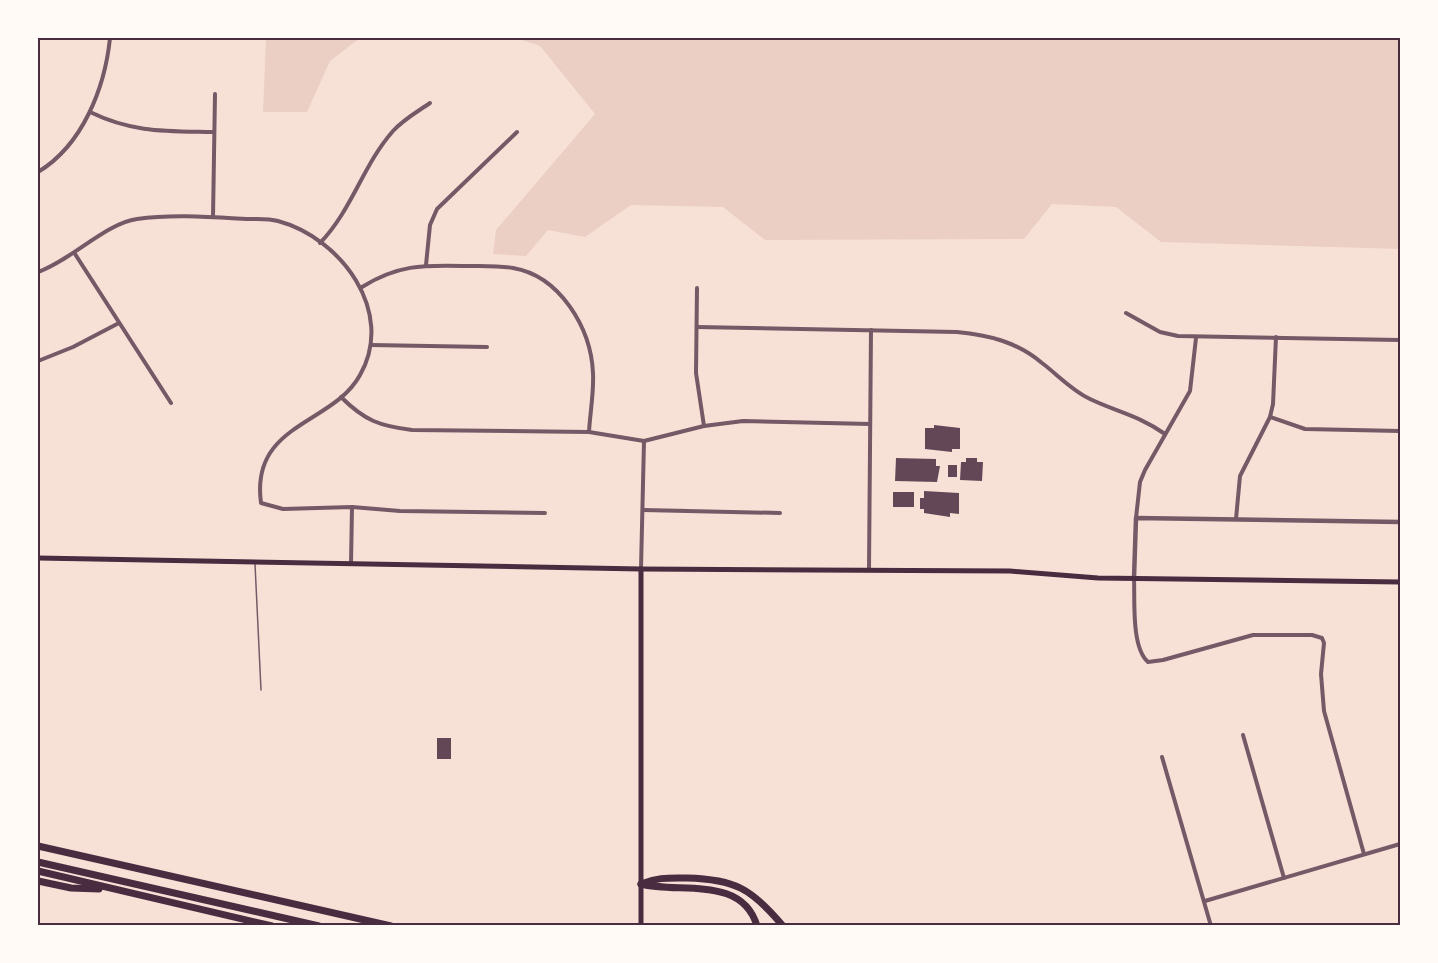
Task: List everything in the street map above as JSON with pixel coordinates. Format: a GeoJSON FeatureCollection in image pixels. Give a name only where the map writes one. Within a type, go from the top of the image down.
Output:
{"type":"FeatureCollection","features":[{"type":"Feature","properties":{"kind":"highway"},"geometry":{"type":"LineString","coordinates":[[38,846],[391,926]]}},
{"type":"Feature","properties":{"kind":"highway"},"geometry":{"type":"LineString","coordinates":[[38,862],[320,926]]}},
{"type":"Feature","properties":{"kind":"highway"},"geometry":{"type":"LineString","coordinates":[[38,871],[110,890],[272,926]]}},
{"type":"Feature","properties":{"kind":"highway"},"geometry":{"type":"LineString","coordinates":[[641,884],[656,878],[727,881],[750,891],[783,926]]}},
{"type":"Feature","properties":{"kind":"highway"},"geometry":{"type":"LineString","coordinates":[[38,881],[71,888],[110,890]]}},
{"type":"Feature","properties":{"kind":"highway"},"geometry":{"type":"LineString","coordinates":[[641,884],[657,888],[723,891],[750,909],[757,926]]}},
{"type":"Feature","properties":{"kind":"main road"},"geometry":{"type":"LineString","coordinates":[[38,558],[642,570],[1010,571],[1134,578],[1401,582]]}},
{"type":"Feature","properties":{"kind":"main road"},"geometry":{"type":"LineString","coordinates":[[641,926],[642,570]]}},
{"type":"Feature","properties":{"kind":"street"},"geometry":{"type":"LineString","coordinates":[[38,171],[63,151],[90,112],[107,64],[110,38]]}},
{"type":"Feature","properties":{"kind":"street"},"geometry":{"type":"LineString","coordinates":[[213,217],[215,94]]}},
{"type":"Feature","properties":{"kind":"street"},"geometry":{"type":"LineString","coordinates":[[320,243],[339,221],[381,146],[405,119],[430,103]]}},
{"type":"Feature","properties":{"kind":"street"},"geometry":{"type":"LineString","coordinates":[[90,112],[110,122],[147,131],[213,132]]}},
{"type":"Feature","properties":{"kind":"street"},"geometry":{"type":"LineString","coordinates":[[426,265],[430,225],[437,209],[517,132]]}},
{"type":"Feature","properties":{"kind":"street"},"geometry":{"type":"LineString","coordinates":[[38,272],[75,254],[117,225],[136,219],[213,217],[276,220],[297,228],[338,258],[362,287],[370,306],[371,345],[360,376],[341,397],[284,435],[271,452],[259,486],[261,503],[270,508],[283,509],[352,507],[400,511],[544,513]]}},
{"type":"Feature","properties":{"kind":"street"},"geometry":{"type":"LineString","coordinates":[[75,254],[171,403]]}},
{"type":"Feature","properties":{"kind":"street"},"geometry":{"type":"LineString","coordinates":[[362,287],[391,272],[426,265],[514,268],[533,274],[549,284],[563,298],[586,336],[593,374],[588,432]]}},
{"type":"Feature","properties":{"kind":"street"},"geometry":{"type":"LineString","coordinates":[[697,288],[696,373],[704,426]]}},
{"type":"Feature","properties":{"kind":"street"},"geometry":{"type":"LineString","coordinates":[[1126,313],[1160,332],[1196,338],[1401,340]]}},
{"type":"Feature","properties":{"kind":"street"},"geometry":{"type":"LineString","coordinates":[[38,361],[73,347],[118,323]]}},
{"type":"Feature","properties":{"kind":"street"},"geometry":{"type":"LineString","coordinates":[[697,327],[978,334],[1012,344],[1029,352],[1073,390],[1090,400],[1145,420],[1165,434]]}},
{"type":"Feature","properties":{"kind":"street"},"geometry":{"type":"LineString","coordinates":[[869,569],[871,330]]}},
{"type":"Feature","properties":{"kind":"street"},"geometry":{"type":"LineString","coordinates":[[1236,519],[1240,476],[1270,417],[1275,392],[1276,337]]}},
{"type":"Feature","properties":{"kind":"street"},"geometry":{"type":"LineString","coordinates":[[1196,338],[1196,359],[1190,391],[1140,482],[1134,578],[1138,642],[1142,657],[1148,662],[1163,660],[1253,635],[1312,635],[1322,638],[1324,643],[1321,674],[1324,711],[1364,854]]}},
{"type":"Feature","properties":{"kind":"street"},"geometry":{"type":"LineString","coordinates":[[371,345],[488,347]]}},
{"type":"Feature","properties":{"kind":"street"},"geometry":{"type":"LineString","coordinates":[[341,397],[357,413],[388,427],[412,430],[588,432],[644,441],[704,426],[743,421],[870,424]]}},
{"type":"Feature","properties":{"kind":"street"},"geometry":{"type":"LineString","coordinates":[[1270,417],[1305,429],[1401,432]]}},
{"type":"Feature","properties":{"kind":"street"},"geometry":{"type":"LineString","coordinates":[[642,570],[644,441]]}},
{"type":"Feature","properties":{"kind":"street"},"geometry":{"type":"LineString","coordinates":[[351,564],[352,507]]}},
{"type":"Feature","properties":{"kind":"street"},"geometry":{"type":"LineString","coordinates":[[643,510],[780,513]]}},
{"type":"Feature","properties":{"kind":"street"},"geometry":{"type":"LineString","coordinates":[[1136,518],[1401,522]]}},
{"type":"Feature","properties":{"kind":"street"},"geometry":{"type":"LineString","coordinates":[[1243,735],[1284,878]]}},
{"type":"Feature","properties":{"kind":"street"},"geometry":{"type":"LineString","coordinates":[[1162,757],[1211,926]]}},
{"type":"Feature","properties":{"kind":"street"},"geometry":{"type":"LineString","coordinates":[[1205,901],[1401,844]]}},
{"type":"Feature","properties":{"kind":"lane"},"geometry":{"type":"LineString","coordinates":[[255,563],[261,690]]}},
{"type":"Feature","properties":{"kind":"shaded area"},"geometry":{"type":"Polygon","coordinates":[[[266,38],[360,38],[330,61],[307,112],[263,112],[266,38]]]}},
{"type":"Feature","properties":{"kind":"shaded area"},"geometry":{"type":"Polygon","coordinates":[[[516,38],[1400,38],[1400,249],[1161,242],[1116,207],[1052,204],[1024,239],[765,240],[723,207],[631,205],[585,237],[548,230],[526,256],[493,254],[496,230],[595,114],[540,46],[516,38]]]}},
{"type":"Feature","properties":{"kind":"building"},"geometry":{"type":"Polygon","coordinates":[[[934,425],[960,428],[960,449],[952,449],[952,452],[925,449],[925,428],[934,428],[934,425]]]}},
{"type":"Feature","properties":{"kind":"building"},"geometry":{"type":"Polygon","coordinates":[[[896,458],[936,459],[936,466],[940,466],[937,482],[895,481],[896,458]]]}},
{"type":"Feature","properties":{"kind":"building"},"geometry":{"type":"Polygon","coordinates":[[[966,458],[977,458],[977,462],[983,462],[982,481],[960,480],[961,462],[966,462],[966,458]]]}},
{"type":"Feature","properties":{"kind":"building"},"geometry":{"type":"Polygon","coordinates":[[[948,465],[957,465],[957,477],[948,477],[948,465]]]}},
{"type":"Feature","properties":{"kind":"building"},"geometry":{"type":"Polygon","coordinates":[[[924,491],[959,493],[959,514],[950,513],[950,517],[924,513],[924,509],[920,509],[920,498],[924,498],[924,491]]]}},
{"type":"Feature","properties":{"kind":"building"},"geometry":{"type":"Polygon","coordinates":[[[893,492],[914,492],[914,507],[893,507],[893,492]]]}},
{"type":"Feature","properties":{"kind":"building"},"geometry":{"type":"Polygon","coordinates":[[[437,738],[451,738],[451,759],[437,759],[437,738]]]}}]}
